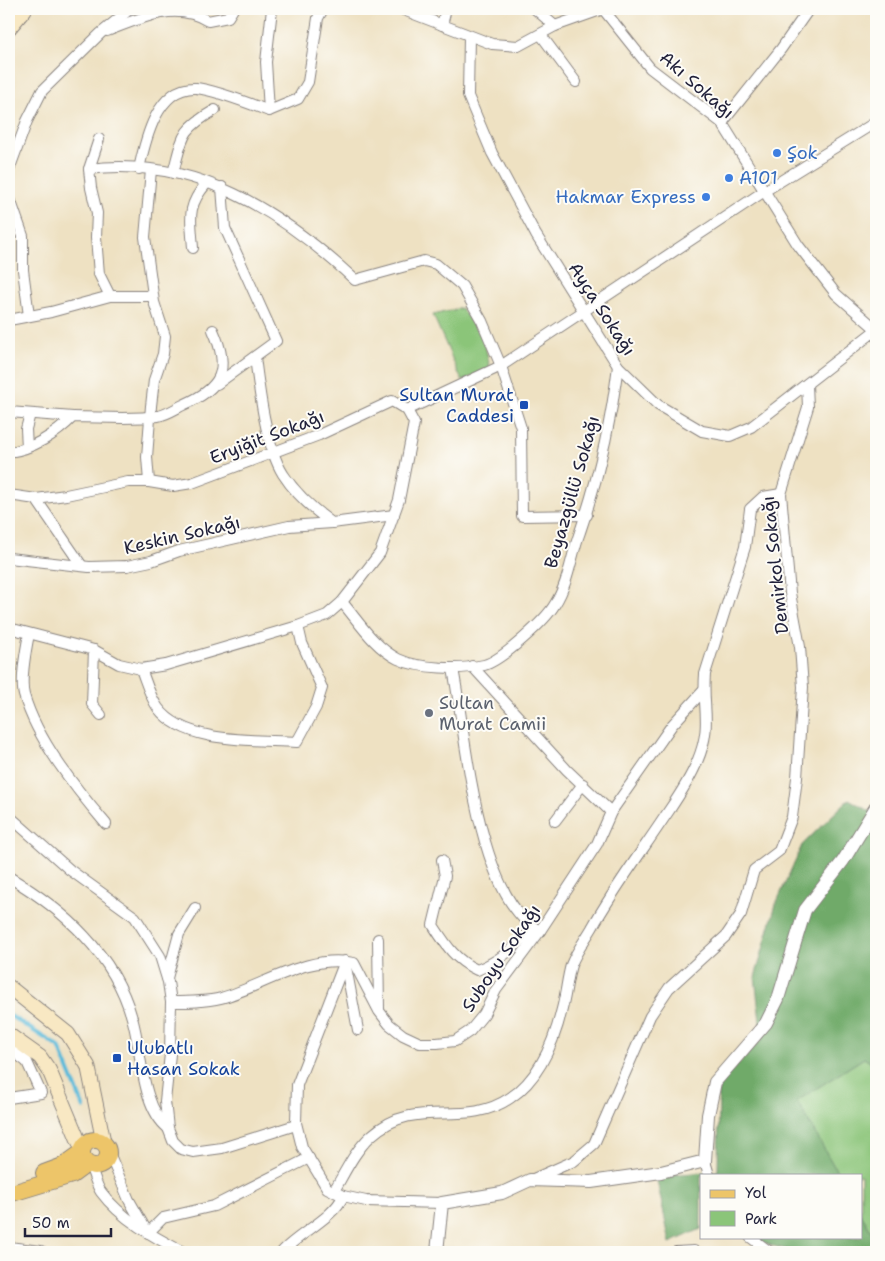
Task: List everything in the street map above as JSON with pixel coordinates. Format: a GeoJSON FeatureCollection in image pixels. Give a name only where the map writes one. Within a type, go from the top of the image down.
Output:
{"type":"FeatureCollection","features":[{"type":"Feature","properties":{"kind":"main road"},"geometry":{"type":"LineString","coordinates":[[9,28],[25,9]]}},
{"type":"Feature","properties":{"kind":"main road"},"geometry":{"type":"LineString","coordinates":[[9,986],[68,1034],[88,1066],[106,1146],[106,1161],[99,1166],[85,1158],[48,1070],[40,1057],[9,1035]]}},
{"type":"Feature","properties":{"kind":"main road"},"geometry":{"type":"LineString","coordinates":[[9,1194],[72,1175],[85,1158],[92,1140],[106,1146]]}},
{"type":"Feature","properties":{"kind":"main road"},"geometry":{"type":"LineString","coordinates":[[9,1185],[85,1158]]}},
{"type":"Feature","properties":{"kind":"street"},"geometry":{"type":"LineString","coordinates":[[9,170],[13,147],[42,91],[101,33],[130,9]]}},
{"type":"Feature","properties":{"kind":"street"},"geometry":{"type":"LineString","coordinates":[[101,33],[140,18],[172,10],[198,14],[208,21],[228,17],[233,9]]}},
{"type":"Feature","properties":{"kind":"street"},"geometry":{"type":"LineString","coordinates":[[269,112],[266,62],[272,9]]}},
{"type":"Feature","properties":{"kind":"street"},"geometry":{"type":"LineString","coordinates":[[139,169],[152,119],[172,95],[195,88],[244,102],[269,112],[298,99],[308,82],[318,18],[323,9]]}},
{"type":"Feature","properties":{"kind":"street"},"geometry":{"type":"LineString","coordinates":[[401,9],[492,44],[518,46],[555,26],[603,9]]}},
{"type":"Feature","properties":{"kind":"street"},"geometry":{"type":"LineString","coordinates":[[442,25],[446,9]]}},
{"type":"Feature","properties":{"kind":"street"},"geometry":{"type":"LineString","coordinates":[[534,9],[555,26]]}},
{"type":"Feature","properties":{"kind":"street","name":"Akı Sokağı"},"geometry":{"type":"LineString","coordinates":[[603,9],[650,68],[722,123],[763,192],[798,245],[836,294],[876,330]]}},
{"type":"Feature","properties":{"kind":"street"},"geometry":{"type":"LineString","coordinates":[[722,123],[781,49],[809,9]]}},
{"type":"Feature","properties":{"kind":"street"},"geometry":{"type":"LineString","coordinates":[[541,35],[576,82]]}},
{"type":"Feature","properties":{"kind":"street","name":"Ayça Sokağı"},"geometry":{"type":"LineString","coordinates":[[469,36],[468,96],[492,153],[536,235],[618,366],[658,405],[702,431],[730,436],[752,427],[876,330]]}},
{"type":"Feature","properties":{"kind":"street"},"geometry":{"type":"LineString","coordinates":[[173,173],[183,136],[194,122],[215,110]]}},
{"type":"Feature","properties":{"kind":"street"},"geometry":{"type":"LineString","coordinates":[[9,628],[94,650],[119,664],[141,669],[166,665],[298,626],[327,615],[342,602],[380,553],[399,500],[414,423],[407,410],[501,366],[763,192],[876,122]]}},
{"type":"Feature","properties":{"kind":"street"},"geometry":{"type":"LineString","coordinates":[[99,138],[89,169],[97,213],[96,237],[99,274],[110,296]]}},
{"type":"Feature","properties":{"kind":"street"},"geometry":{"type":"LineString","coordinates":[[89,169],[112,166],[151,170],[173,173],[206,184],[222,187],[252,201],[287,223],[355,280],[424,261],[436,264],[462,286],[482,321],[501,366],[521,428],[522,516],[587,515]]}},
{"type":"Feature","properties":{"kind":"street"},"geometry":{"type":"LineString","coordinates":[[149,482],[147,457],[154,380],[163,354],[165,336],[153,296],[145,237],[151,170]]}},
{"type":"Feature","properties":{"kind":"street"},"geometry":{"type":"LineString","coordinates":[[193,248],[190,210],[195,197],[206,184]]}},
{"type":"Feature","properties":{"kind":"street"},"geometry":{"type":"LineString","coordinates":[[9,412],[73,417],[160,416],[196,400],[276,341],[225,228],[222,187]]}},
{"type":"Feature","properties":{"kind":"street"},"geometry":{"type":"LineString","coordinates":[[9,190],[10,199],[23,236],[23,270],[29,316]]}},
{"type":"Feature","properties":{"kind":"street"},"geometry":{"type":"LineString","coordinates":[[9,320],[110,296],[153,296]]}},
{"type":"Feature","properties":{"kind":"street"},"geometry":{"type":"LineString","coordinates":[[213,330],[220,344],[221,376],[215,386]]}},
{"type":"Feature","properties":{"kind":"street"},"geometry":{"type":"LineString","coordinates":[[255,357],[260,402],[282,473],[297,492],[332,523]]}},
{"type":"Feature","properties":{"kind":"street","name":"Beyazgüllü Sokağı"},"geometry":{"type":"LineString","coordinates":[[342,602],[371,637],[398,659],[453,669],[486,665],[527,636],[555,604],[573,561],[579,534],[587,515],[612,411],[618,366]]}},
{"type":"Feature","properties":{"kind":"street","name":"Demirkol Sokağı"},"geometry":{"type":"LineString","coordinates":[[530,1180],[574,1161],[594,1144],[622,1083],[635,1046],[650,1016],[669,988],[726,936],[741,914],[754,870],[779,851],[792,817],[797,778],[803,687],[800,647],[790,593],[781,494],[808,407],[807,384]]}},
{"type":"Feature","properties":{"kind":"street","name":"Eryiğit Sokağı"},"geometry":{"type":"LineString","coordinates":[[9,494],[36,499],[66,495],[128,482],[149,482],[173,486],[192,483],[319,435],[392,401],[407,410]]}},
{"type":"Feature","properties":{"kind":"street"},"geometry":{"type":"LineString","coordinates":[[27,447],[26,429],[30,414]]}},
{"type":"Feature","properties":{"kind":"street"},"geometry":{"type":"LineString","coordinates":[[9,452],[27,447],[58,433],[73,417]]}},
{"type":"Feature","properties":{"kind":"street"},"geometry":{"type":"LineString","coordinates":[[334,1191],[357,1152],[371,1135],[386,1125],[402,1116],[435,1113],[463,1115],[494,1108],[512,1098],[533,1078],[552,1043],[562,1010],[572,964],[602,911],[682,791],[697,763],[707,733],[708,713],[704,690],[705,674],[746,547],[750,508],[763,496],[781,494]]}},
{"type":"Feature","properties":{"kind":"street"},"geometry":{"type":"LineString","coordinates":[[36,499],[82,566]]}},
{"type":"Feature","properties":{"kind":"street","name":"Keskin Sokağı"},"geometry":{"type":"LineString","coordinates":[[9,558],[82,566],[127,566],[151,561],[179,550],[289,526],[394,515]]}},
{"type":"Feature","properties":{"kind":"street"},"geometry":{"type":"LineString","coordinates":[[141,669],[152,698],[159,709],[180,727],[208,735],[296,742],[316,707],[322,688],[302,644],[298,626]]}},
{"type":"Feature","properties":{"kind":"street"},"geometry":{"type":"LineString","coordinates":[[29,634],[23,694],[44,739],[74,787],[106,824]]}},
{"type":"Feature","properties":{"kind":"street"},"geometry":{"type":"LineString","coordinates":[[94,650],[92,704],[101,715]]}},
{"type":"Feature","properties":{"kind":"street"},"geometry":{"type":"LineString","coordinates":[[472,666],[610,812]]}},
{"type":"Feature","properties":{"kind":"street"},"geometry":{"type":"LineString","coordinates":[[442,860],[444,876],[434,925],[448,949],[463,964],[477,970],[491,964],[507,954],[536,929],[508,898],[490,856],[468,769],[453,669]]}},
{"type":"Feature","properties":{"kind":"street","name":"Suboyu Sokağı"},"geometry":{"type":"LineString","coordinates":[[345,961],[354,963],[358,968],[378,1011],[390,1024],[420,1043],[454,1041],[470,1031],[484,1014],[496,990],[536,929],[597,844],[610,812],[672,725],[704,690]]}},
{"type":"Feature","properties":{"kind":"street"},"geometry":{"type":"LineString","coordinates":[[555,820],[583,784]]}},
{"type":"Feature","properties":{"kind":"street"},"geometry":{"type":"LineString","coordinates":[[709,1174],[706,1161],[708,1115],[715,1082],[766,1023],[778,999],[806,910],[843,861],[876,807]]}},
{"type":"Feature","properties":{"kind":"street"},"geometry":{"type":"LineString","coordinates":[[9,816],[70,870],[135,917],[160,956],[167,978],[171,1002],[170,1054],[165,1101],[168,1128],[173,1141],[181,1149],[193,1152],[222,1148],[296,1125]]}},
{"type":"Feature","properties":{"kind":"street"},"geometry":{"type":"LineString","coordinates":[[9,877],[70,921],[96,947],[116,977],[132,1016],[151,1106],[158,1120],[168,1128]]}},
{"type":"Feature","properties":{"kind":"street"},"geometry":{"type":"LineString","coordinates":[[167,978],[178,934],[195,908]]}},
{"type":"Feature","properties":{"kind":"street"},"geometry":{"type":"LineString","coordinates":[[378,939],[378,1011]]}},
{"type":"Feature","properties":{"kind":"street"},"geometry":{"type":"LineString","coordinates":[[345,961],[297,1084],[297,1135],[327,1188],[343,1196],[366,1201],[442,1204],[502,1193],[530,1180],[591,1182],[660,1172],[706,1161]]}},
{"type":"Feature","properties":{"kind":"street"},"geometry":{"type":"LineString","coordinates":[[171,1002],[193,1002],[221,998],[290,971],[319,963],[345,961]]}},
{"type":"Feature","properties":{"kind":"street"},"geometry":{"type":"LineString","coordinates":[[345,961],[358,1030]]}},
{"type":"Feature","properties":{"kind":"street"},"geometry":{"type":"LineString","coordinates":[[9,1048],[27,1062],[41,1093],[9,1098]]}},
{"type":"Feature","properties":{"kind":"street"},"geometry":{"type":"LineString","coordinates":[[106,1146],[129,1200],[148,1233]]}},
{"type":"Feature","properties":{"kind":"street"},"geometry":{"type":"LineString","coordinates":[[85,1158],[100,1191],[118,1209],[148,1233],[183,1252]]}},
{"type":"Feature","properties":{"kind":"street"},"geometry":{"type":"LineString","coordinates":[[148,1233],[163,1218],[214,1206],[309,1158]]}},
{"type":"Feature","properties":{"kind":"street"},"geometry":{"type":"LineString","coordinates":[[282,1252],[299,1236],[335,1209],[343,1196]]}},
{"type":"Feature","properties":{"kind":"street"},"geometry":{"type":"LineString","coordinates":[[437,1252],[442,1204]]}},
{"type":"Feature","properties":{"kind":"street"},"geometry":{"type":"LineString","coordinates":[[751,1238],[770,1252]]}},
{"type":"Feature","properties":{"kind":"street"},"geometry":{"type":"LineString","coordinates":[[9,1247],[40,1250]]}},
{"type":"Feature","properties":{"kind":"street"},"geometry":{"type":"LineString","coordinates":[[676,1252],[694,1251]]}},
{"type":"Feature","properties":{"kind":"green space"},"geometry":{"type":"Polygon","coordinates":[[[461,308],[484,340],[490,368],[462,381],[433,315],[461,308]]]}},
{"type":"Feature","properties":{"kind":"green space"},"geometry":{"type":"Polygon","coordinates":[[[849,799],[876,815],[876,1066],[864,1058],[797,1101],[838,1174],[700,1174],[700,1229],[670,1243],[656,1176],[718,1171],[719,1084],[762,1039],[755,977],[776,904],[802,845],[849,799]]]}},
{"type":"Feature","properties":{"kind":"green space"},"geometry":{"type":"Polygon","coordinates":[[[864,1058],[876,1066],[876,1240],[862,1216],[862,1174],[838,1174],[796,1101],[864,1058]]]}},
{"type":"Feature","properties":{"kind":"green space"},"geometry":{"type":"Polygon","coordinates":[[[862,1216],[876,1240],[876,1252],[828,1253],[797,1251],[767,1244],[754,1238],[862,1238],[862,1216]]]}},
{"type":"Feature","properties":{"kind":"waterway"},"geometry":{"type":"LineString","coordinates":[[9,1015],[59,1047],[84,1108]]}},
{"type":"Feature","properties":{"kind":"place","name":"Şok"},"geometry":{"type":"Point","coordinates":[777,153]}},
{"type":"Feature","properties":{"kind":"place","name":"A101"},"geometry":{"type":"Point","coordinates":[729,178]}},
{"type":"Feature","properties":{"kind":"place","name":"Hakmar Express"},"geometry":{"type":"Point","coordinates":[706,197]}},
{"type":"Feature","properties":{"kind":"place","name":"Sultan Murat Caddesi"},"geometry":{"type":"Point","coordinates":[524,405]}},
{"type":"Feature","properties":{"kind":"place","name":"Sultan Murat Camii"},"geometry":{"type":"Point","coordinates":[429,713]}},
{"type":"Feature","properties":{"kind":"place","name":"Ulubatlı Hasan Sokak"},"geometry":{"type":"Point","coordinates":[117,1058]}}]}
